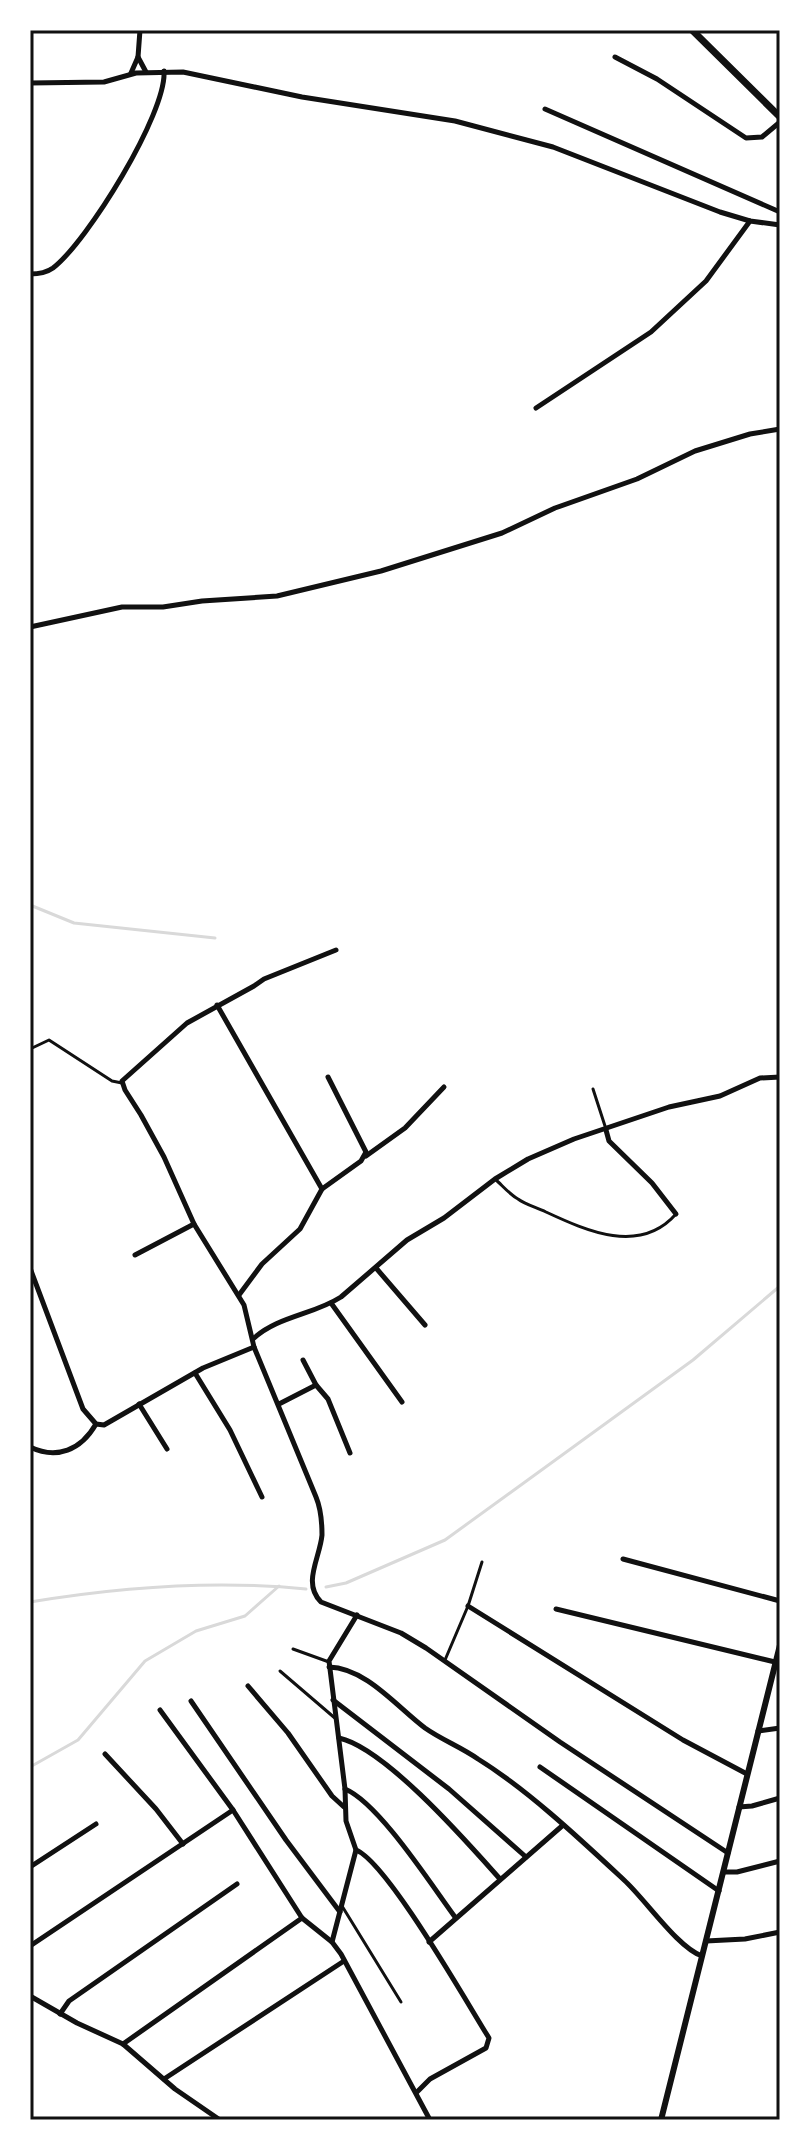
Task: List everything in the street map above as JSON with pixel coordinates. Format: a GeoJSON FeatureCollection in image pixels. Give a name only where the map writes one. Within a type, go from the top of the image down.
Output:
{"type":"FeatureCollection","features":[{"type":"Feature","properties":{"kind":"main road"},"geometry":{"type":"LineString","coordinates":[[692,30],[780,119]]}},
{"type":"Feature","properties":{"kind":"street"},"geometry":{"type":"LineString","coordinates":[[131,74],[138,57],[140,30]]}},
{"type":"Feature","properties":{"kind":"street"},"geometry":{"type":"LineString","coordinates":[[138,57],[146,72]]}},
{"type":"Feature","properties":{"kind":"street"},"geometry":{"type":"LineString","coordinates":[[615,57],[657,79],[746,138],[762,137],[780,119]]}},
{"type":"Feature","properties":{"kind":"street"},"geometry":{"type":"LineString","coordinates":[[30,274],[46,272],[58,263],[110,194],[142,143],[155,115],[163,92],[164,71]]}},
{"type":"Feature","properties":{"kind":"street"},"geometry":{"type":"LineString","coordinates":[[30,83],[104,82],[146,72],[183,72],[302,97],[455,121],[553,147],[720,212],[750,221],[780,225]]}},
{"type":"Feature","properties":{"kind":"street"},"geometry":{"type":"LineString","coordinates":[[545,109],[780,212]]}},
{"type":"Feature","properties":{"kind":"street"},"geometry":{"type":"LineString","coordinates":[[536,408],[651,332],[706,281],[750,221]]}},
{"type":"Feature","properties":{"kind":"street"},"geometry":{"type":"LineString","coordinates":[[30,627],[122,607],[163,607],[277,596],[372,573],[502,533],[555,508],[637,479],[704,448],[750,434],[780,429]]}},
{"type":"Feature","properties":{"kind":"street"},"geometry":{"type":"LineString","coordinates":[[336,950],[264,979],[187,1023],[127,1074],[122,1083],[164,1157],[194,1224],[239,1295],[253,1343],[320,1508],[322,1534],[312,1578],[314,1593],[321,1602],[401,1633],[445,1660],[560,1742],[728,1853]]}},
{"type":"Feature","properties":{"kind":"street"},"geometry":{"type":"LineString","coordinates":[[217,1005],[322,1189]]}},
{"type":"Feature","properties":{"kind":"street"},"geometry":{"type":"LineString","coordinates":[[328,1077],[364,1144],[365,1157]]}},
{"type":"Feature","properties":{"kind":"street"},"geometry":{"type":"LineString","coordinates":[[30,1268],[83,1409],[96,1424],[104,1425],[253,1343],[277,1322],[331,1303],[407,1240],[444,1218],[495,1179],[552,1148],[669,1107],[720,1096],[760,1078],[780,1077]]}},
{"type":"Feature","properties":{"kind":"street"},"geometry":{"type":"LineString","coordinates":[[239,1295],[262,1264],[300,1229],[322,1189],[405,1128],[444,1087]]}},
{"type":"Feature","properties":{"kind":"street"},"geometry":{"type":"LineString","coordinates":[[606,1130],[609,1141],[652,1183],[676,1214]]}},
{"type":"Feature","properties":{"kind":"street"},"geometry":{"type":"LineString","coordinates":[[135,1255],[194,1224]]}},
{"type":"Feature","properties":{"kind":"street"},"geometry":{"type":"LineString","coordinates":[[376,1268],[425,1325]]}},
{"type":"Feature","properties":{"kind":"street"},"geometry":{"type":"LineString","coordinates":[[331,1303],[402,1402]]}},
{"type":"Feature","properties":{"kind":"street"},"geometry":{"type":"LineString","coordinates":[[303,1360],[316,1385],[328,1399],[350,1453]]}},
{"type":"Feature","properties":{"kind":"street"},"geometry":{"type":"LineString","coordinates":[[195,1373],[230,1430],[262,1497]]}},
{"type":"Feature","properties":{"kind":"street"},"geometry":{"type":"LineString","coordinates":[[279,1404],[316,1385]]}},
{"type":"Feature","properties":{"kind":"street"},"geometry":{"type":"LineString","coordinates":[[139,1404],[167,1449]]}},
{"type":"Feature","properties":{"kind":"street"},"geometry":{"type":"LineString","coordinates":[[30,1447],[47,1453],[67,1451],[85,1439],[96,1424]]}},
{"type":"Feature","properties":{"kind":"street"},"geometry":{"type":"LineString","coordinates":[[623,1559],[780,1601]]}},
{"type":"Feature","properties":{"kind":"street"},"geometry":{"type":"LineString","coordinates":[[468,1606],[670,1732],[747,1774]]}},
{"type":"Feature","properties":{"kind":"street"},"geometry":{"type":"LineString","coordinates":[[556,1609],[775,1662]]}},
{"type":"Feature","properties":{"kind":"street"},"geometry":{"type":"LineString","coordinates":[[332,1942],[356,1850],[346,1821],[345,1789],[329,1664],[330,1655],[357,1615]]}},
{"type":"Feature","properties":{"kind":"street"},"geometry":{"type":"LineString","coordinates":[[661,2120],[780,1645]]}},
{"type":"Feature","properties":{"kind":"street"},"geometry":{"type":"LineString","coordinates":[[329,1664],[359,1676],[438,1737],[478,1758],[499,1774],[627,1882],[687,1948],[702,1956]]}},
{"type":"Feature","properties":{"kind":"street"},"geometry":{"type":"LineString","coordinates":[[248,1686],[272,1712],[332,1796],[345,1807]]}},
{"type":"Feature","properties":{"kind":"street"},"geometry":{"type":"LineString","coordinates":[[333,1700],[449,1789],[526,1857]]}},
{"type":"Feature","properties":{"kind":"street"},"geometry":{"type":"LineString","coordinates":[[191,1701],[286,1840],[341,1909]]}},
{"type":"Feature","properties":{"kind":"street"},"geometry":{"type":"LineString","coordinates":[[160,1710],[233,1810],[302,1918],[332,1942],[430,2120]]}},
{"type":"Feature","properties":{"kind":"street"},"geometry":{"type":"LineString","coordinates":[[757,1731],[780,1728]]}},
{"type":"Feature","properties":{"kind":"street"},"geometry":{"type":"LineString","coordinates":[[339,1738],[362,1747],[412,1788],[500,1879]]}},
{"type":"Feature","properties":{"kind":"street"},"geometry":{"type":"LineString","coordinates":[[105,1754],[156,1809],[183,1844]]}},
{"type":"Feature","properties":{"kind":"street"},"geometry":{"type":"LineString","coordinates":[[540,1767],[719,1891]]}},
{"type":"Feature","properties":{"kind":"street"},"geometry":{"type":"LineString","coordinates":[[345,1789],[358,1797],[389,1829],[456,1918]]}},
{"type":"Feature","properties":{"kind":"street"},"geometry":{"type":"LineString","coordinates":[[739,1807],[780,1798]]}},
{"type":"Feature","properties":{"kind":"street"},"geometry":{"type":"LineString","coordinates":[[30,1946],[233,1810]]}},
{"type":"Feature","properties":{"kind":"street"},"geometry":{"type":"LineString","coordinates":[[30,1867],[96,1824]]}},
{"type":"Feature","properties":{"kind":"street"},"geometry":{"type":"LineString","coordinates":[[429,1942],[562,1826]]}},
{"type":"Feature","properties":{"kind":"street"},"geometry":{"type":"LineString","coordinates":[[356,1850],[372,1860],[429,1942],[489,2038],[486,2048],[430,2079],[417,2092]]}},
{"type":"Feature","properties":{"kind":"street"},"geometry":{"type":"LineString","coordinates":[[724,1872],[737,1872],[780,1861]]}},
{"type":"Feature","properties":{"kind":"street"},"geometry":{"type":"LineString","coordinates":[[60,2014],[69,2001],[237,1884]]}},
{"type":"Feature","properties":{"kind":"street"},"geometry":{"type":"LineString","coordinates":[[123,2044],[302,1918]]}},
{"type":"Feature","properties":{"kind":"street"},"geometry":{"type":"LineString","coordinates":[[706,1941],[745,1939],[780,1932]]}},
{"type":"Feature","properties":{"kind":"street"},"geometry":{"type":"LineString","coordinates":[[164,2079],[344,1961]]}},
{"type":"Feature","properties":{"kind":"street"},"geometry":{"type":"LineString","coordinates":[[30,1996],[123,2044],[220,2120]]}},
{"type":"Feature","properties":{"kind":"lane"},"geometry":{"type":"LineString","coordinates":[[30,1049],[49,1040],[112,1081],[122,1083]]}},
{"type":"Feature","properties":{"kind":"lane"},"geometry":{"type":"LineString","coordinates":[[593,1089],[606,1130]]}},
{"type":"Feature","properties":{"kind":"lane"},"geometry":{"type":"LineString","coordinates":[[495,1179],[521,1201],[594,1232],[632,1237],[647,1235],[665,1226],[676,1214]]}},
{"type":"Feature","properties":{"kind":"lane"},"geometry":{"type":"LineString","coordinates":[[445,1660],[468,1606],[482,1562]]}},
{"type":"Feature","properties":{"kind":"lane"},"geometry":{"type":"LineString","coordinates":[[293,1649],[329,1664]]}},
{"type":"Feature","properties":{"kind":"lane"},"geometry":{"type":"LineString","coordinates":[[280,1671],[336,1719]]}},
{"type":"Feature","properties":{"kind":"lane"},"geometry":{"type":"LineString","coordinates":[[341,1909],[367,1944],[401,2002]]}},
{"type":"Feature","properties":{"kind":"waterway"},"geometry":{"type":"LineString","coordinates":[[30,905],[74,923],[215,938]]}},
{"type":"Feature","properties":{"kind":"waterway"},"geometry":{"type":"LineString","coordinates":[[326,1587],[346,1583],[445,1540],[693,1360],[780,1286]]}},
{"type":"Feature","properties":{"kind":"waterway"},"geometry":{"type":"LineString","coordinates":[[30,1602],[168,1586],[238,1585],[306,1589]]}},
{"type":"Feature","properties":{"kind":"waterway"},"geometry":{"type":"LineString","coordinates":[[30,1767],[78,1740],[145,1661],[196,1631],[245,1616],[279,1586]]}}]}
